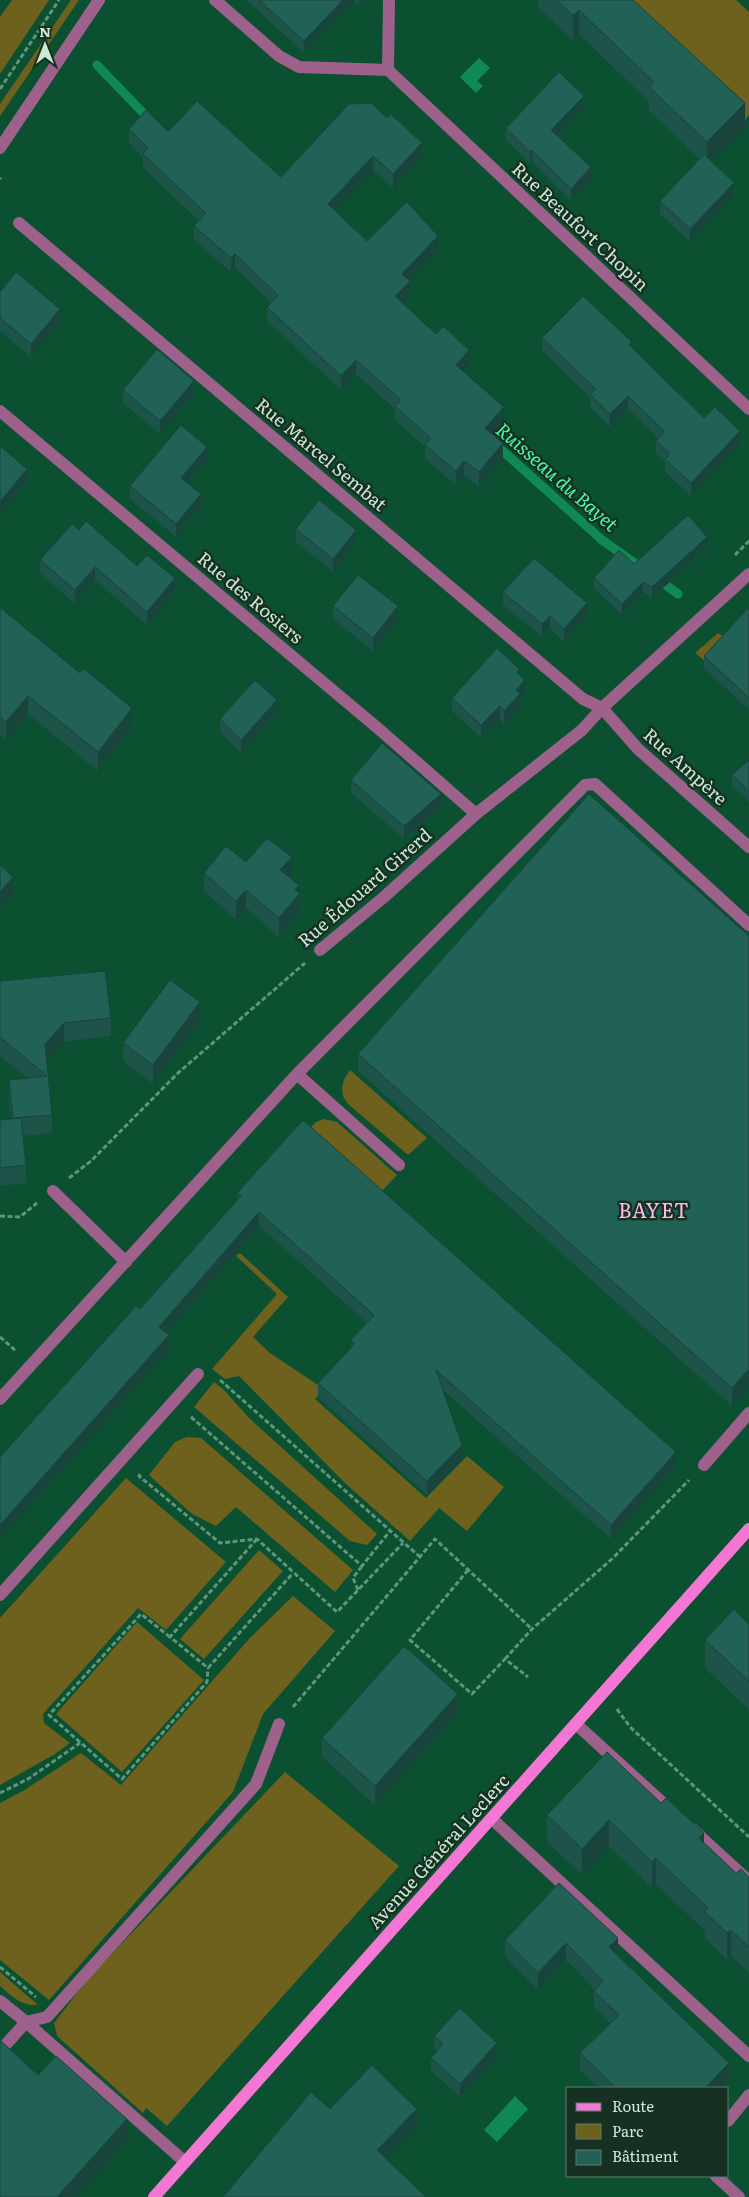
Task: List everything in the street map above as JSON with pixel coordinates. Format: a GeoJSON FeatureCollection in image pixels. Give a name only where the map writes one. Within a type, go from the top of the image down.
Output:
{"type":"FeatureCollection","features":[{"type":"Feature","properties":{"kind":"main road","name":"Avenue Général Leclerc"},"geometry":{"type":"LineString","coordinates":[[154,2197],[576,1724],[747,1536]]}},
{"type":"Feature","properties":{"kind":"street"},"geometry":{"type":"LineString","coordinates":[[0,148],[99,0]]}},
{"type":"Feature","properties":{"kind":"street"},"geometry":{"type":"LineString","coordinates":[[216,0],[291,64],[299,67],[388,70],[389,0]]}},
{"type":"Feature","properties":{"kind":"street","name":"Rue Beaufort Chopin"},"geometry":{"type":"LineString","coordinates":[[388,70],[749,409]]}},
{"type":"Feature","properties":{"kind":"street","name":"Rue Marcel Sembat"},"geometry":{"type":"LineString","coordinates":[[20,223],[583,700],[602,708]]}},
{"type":"Feature","properties":{"kind":"street","name":"Rue des Rosiers"},"geometry":{"type":"LineString","coordinates":[[0,410],[380,730],[476,814]]}},
{"type":"Feature","properties":{"kind":"street","name":"Rue Édouard Girerd"},"geometry":{"type":"LineString","coordinates":[[320,950],[384,897],[476,814],[582,730],[602,708],[749,574]]}},
{"type":"Feature","properties":{"kind":"street","name":"Rue Ampère"},"geometry":{"type":"LineString","coordinates":[[602,708],[638,749],[749,847]]}},
{"type":"Feature","properties":{"kind":"street"},"geometry":{"type":"LineString","coordinates":[[0,1399],[297,1074],[584,785],[595,784],[749,925]]}},
{"type":"Feature","properties":{"kind":"street"},"geometry":{"type":"LineString","coordinates":[[297,1074],[399,1165]]}},
{"type":"Feature","properties":{"kind":"street"},"geometry":{"type":"LineString","coordinates":[[53,1190],[126,1262]]}},
{"type":"Feature","properties":{"kind":"street"},"geometry":{"type":"LineString","coordinates":[[0,1595],[198,1374]]}},
{"type":"Feature","properties":{"kind":"street"},"geometry":{"type":"LineString","coordinates":[[704,1465],[749,1413]]}},
{"type":"Feature","properties":{"kind":"street"},"geometry":{"type":"LineString","coordinates":[[0,2051],[26,2022],[47,2017],[256,1784],[279,1724]]}},
{"type":"Feature","properties":{"kind":"street"},"geometry":{"type":"LineString","coordinates":[[576,1724],[749,1881]]}},
{"type":"Feature","properties":{"kind":"street"},"geometry":{"type":"LineString","coordinates":[[492,1819],[749,2056]]}},
{"type":"Feature","properties":{"kind":"street"},"geometry":{"type":"LineString","coordinates":[[0,2001],[185,2162]]}},
{"type":"Feature","properties":{"kind":"street"},"geometry":{"type":"LineString","coordinates":[[729,2120],[749,2095]]}},
{"type":"Feature","properties":{"kind":"street"},"geometry":{"type":"LineString","coordinates":[[717,2177],[738,2197]]}},
{"type":"Feature","properties":{"kind":"path"},"geometry":{"type":"LineString","coordinates":[[0,89],[59,0]]}},
{"type":"Feature","properties":{"kind":"path","name":"Rue Édouard Girerd"},"geometry":{"type":"LineString","coordinates":[[0,1216],[20,1217],[91,1161],[178,1073],[320,950]]}},
{"type":"Feature","properties":{"kind":"path"},"geometry":{"type":"LineString","coordinates":[[198,1374],[215,1376],[420,1557]]}},
{"type":"Feature","properties":{"kind":"path"},"geometry":{"type":"LineString","coordinates":[[184,1424],[191,1416],[362,1566]]}},
{"type":"Feature","properties":{"kind":"path"},"geometry":{"type":"LineString","coordinates":[[468,1570],[410,1640],[472,1694],[532,1629],[613,1558],[704,1465]]}},
{"type":"Feature","properties":{"kind":"path"},"geometry":{"type":"LineString","coordinates":[[145,1469],[139,1476],[220,1543],[256,1539],[337,1612],[403,1542]]}},
{"type":"Feature","properties":{"kind":"path"},"geometry":{"type":"LineString","coordinates":[[358,1590],[353,1578],[390,1531]]}},
{"type":"Feature","properties":{"kind":"path"},"geometry":{"type":"LineString","coordinates":[[170,1637],[256,1539]]}},
{"type":"Feature","properties":{"kind":"path"},"geometry":{"type":"LineString","coordinates":[[279,1724],[435,1539],[532,1629]]}},
{"type":"Feature","properties":{"kind":"path"},"geometry":{"type":"LineString","coordinates":[[208,1668],[141,1614],[49,1715],[122,1779],[207,1682],[208,1668],[293,1573]]}},
{"type":"Feature","properties":{"kind":"path"},"geometry":{"type":"LineString","coordinates":[[505,1659],[528,1677]]}},
{"type":"Feature","properties":{"kind":"path"},"geometry":{"type":"LineString","coordinates":[[612,1702],[630,1727],[749,1837]]}},
{"type":"Feature","properties":{"kind":"path"},"geometry":{"type":"LineString","coordinates":[[0,1793],[28,1779],[80,1743]]}},
{"type":"Feature","properties":{"kind":"path"},"geometry":{"type":"LineString","coordinates":[[0,1967],[44,2003],[47,2017]]}},
{"type":"Feature","properties":{"kind":"green space"},"geometry":{"type":"Polygon","coordinates":[[[12,0],[49,0],[0,74],[0,17],[12,0]]]}},
{"type":"Feature","properties":{"kind":"green space"},"geometry":{"type":"Polygon","coordinates":[[[71,0],[79,0],[0,116],[0,104],[71,0]]]}},
{"type":"Feature","properties":{"kind":"green space"},"geometry":{"type":"Polygon","coordinates":[[[610,0],[736,0],[749,12],[749,115],[742,124],[610,0]]]}},
{"type":"Feature","properties":{"kind":"green space"},"geometry":{"type":"Polygon","coordinates":[[[718,633],[730,640],[709,664],[695,653],[718,633]]]}},
{"type":"Feature","properties":{"kind":"green space"},"geometry":{"type":"Polygon","coordinates":[[[350,1070],[427,1138],[408,1155],[345,1100],[342,1087],[350,1070]]]}},
{"type":"Feature","properties":{"kind":"green space"},"geometry":{"type":"Polygon","coordinates":[[[324,1119],[337,1122],[397,1175],[379,1194],[307,1131],[316,1122],[324,1119]]]}},
{"type":"Feature","properties":{"kind":"green space"},"geometry":{"type":"Polygon","coordinates":[[[240,1253],[288,1297],[253,1337],[270,1353],[324,1389],[315,1399],[426,1498],[467,1456],[504,1487],[467,1531],[439,1508],[410,1541],[346,1484],[239,1376],[225,1379],[212,1369],[277,1294],[236,1256],[240,1253]]]}},
{"type":"Feature","properties":{"kind":"green space"},"geometry":{"type":"Polygon","coordinates":[[[214,1382],[224,1390],[250,1419],[377,1534],[367,1545],[350,1541],[194,1407],[214,1382]]]}},
{"type":"Feature","properties":{"kind":"green space"},"geometry":{"type":"Polygon","coordinates":[[[187,1437],[201,1438],[353,1570],[335,1592],[236,1507],[216,1526],[192,1514],[149,1475],[175,1442],[187,1437]]]}},
{"type":"Feature","properties":{"kind":"green space"},"geometry":{"type":"Polygon","coordinates":[[[126,1478],[226,1562],[166,1630],[138,1608],[43,1714],[44,1723],[70,1743],[55,1754],[0,1785],[0,1618],[126,1478]]]}},
{"type":"Feature","properties":{"kind":"green space"},"geometry":{"type":"Polygon","coordinates":[[[259,1550],[283,1571],[204,1659],[180,1639],[259,1550]]]}},
{"type":"Feature","properties":{"kind":"green space"},"geometry":{"type":"Polygon","coordinates":[[[293,1596],[335,1631],[263,1714],[233,1792],[49,2000],[0,1960],[0,1803],[23,1791],[81,1753],[121,1785],[249,1639],[293,1596]]]}},
{"type":"Feature","properties":{"kind":"green space"},"geometry":{"type":"Polygon","coordinates":[[[137,1622],[204,1680],[122,1772],[56,1714],[137,1622]]]}},
{"type":"Feature","properties":{"kind":"green space"},"geometry":{"type":"Polygon","coordinates":[[[285,1772],[399,1866],[167,2126],[146,2108],[143,2113],[57,2036],[54,2023],[88,1979],[285,1772]]]}},
{"type":"Feature","properties":{"kind":"green space"},"geometry":{"type":"Polygon","coordinates":[[[0,1972],[38,2005],[26,2004],[9,1994],[0,1986],[0,1972]]]}},
{"type":"Feature","properties":{"kind":"shaded area"},"geometry":{"type":"Polygon","coordinates":[[[479,58],[490,68],[477,81],[483,86],[476,93],[460,77],[479,58]]]}},
{"type":"Feature","properties":{"kind":"shaded area"},"geometry":{"type":"Polygon","coordinates":[[[515,2096],[528,2109],[497,2142],[484,2130],[515,2096]]]}},
{"type":"Feature","properties":{"kind":"building"},"geometry":{"type":"Polygon","coordinates":[[[259,0],[343,0],[304,41],[259,0]]]}},
{"type":"Feature","properties":{"kind":"building"},"geometry":{"type":"Polygon","coordinates":[[[557,0],[633,0],[745,103],[707,142],[649,87],[654,82],[579,10],[573,16],[557,0]]]}},
{"type":"Feature","properties":{"kind":"building"},"geometry":{"type":"Polygon","coordinates":[[[559,72],[584,96],[551,130],[591,167],[571,189],[532,150],[530,152],[506,128],[559,72]]]}},
{"type":"Feature","properties":{"kind":"building"},"geometry":{"type":"Polygon","coordinates":[[[197,101],[281,177],[349,104],[372,103],[387,118],[391,114],[422,143],[393,174],[373,156],[328,204],[367,241],[407,202],[438,236],[402,274],[410,281],[395,296],[436,334],[443,326],[469,350],[456,365],[504,407],[485,428],[503,443],[479,472],[464,461],[456,471],[425,445],[431,438],[395,406],[401,400],[356,360],[341,376],[267,307],[278,295],[235,254],[231,258],[194,226],[206,213],[143,154],[148,148],[129,129],[146,110],[168,132],[197,101]]]}},
{"type":"Feature","properties":{"kind":"building"},"geometry":{"type":"Polygon","coordinates":[[[704,154],[734,183],[690,229],[660,201],[704,154]]]}},
{"type":"Feature","properties":{"kind":"building"},"geometry":{"type":"Polygon","coordinates":[[[16,272],[60,309],[31,344],[0,318],[0,292],[16,272]]]}},
{"type":"Feature","properties":{"kind":"building"},"geometry":{"type":"Polygon","coordinates":[[[583,296],[632,342],[629,345],[704,418],[715,407],[740,431],[691,483],[665,459],[670,454],[656,441],[665,432],[628,396],[610,414],[590,394],[596,389],[542,338],[583,296]]]}},
{"type":"Feature","properties":{"kind":"building"},"geometry":{"type":"Polygon","coordinates":[[[157,349],[194,381],[160,421],[123,390],[157,349]]]}},
{"type":"Feature","properties":{"kind":"building"},"geometry":{"type":"Polygon","coordinates":[[[181,425],[207,447],[181,478],[201,494],[176,524],[130,486],[181,425]]]}},
{"type":"Feature","properties":{"kind":"building"},"geometry":{"type":"Polygon","coordinates":[[[0,446],[27,469],[0,502],[0,446]]]}},
{"type":"Feature","properties":{"kind":"building"},"geometry":{"type":"Polygon","coordinates":[[[319,500],[356,530],[333,559],[296,529],[319,500]]]}},
{"type":"Feature","properties":{"kind":"building"},"geometry":{"type":"Polygon","coordinates":[[[688,515],[707,537],[652,587],[643,582],[622,604],[594,578],[619,550],[634,564],[688,515]]]}},
{"type":"Feature","properties":{"kind":"building"},"geometry":{"type":"Polygon","coordinates":[[[86,521],[137,566],[147,555],[175,578],[147,612],[95,567],[75,590],[40,560],[72,524],[79,530],[86,521]]]}},
{"type":"Feature","properties":{"kind":"building"},"geometry":{"type":"Polygon","coordinates":[[[534,558],[587,603],[564,629],[550,616],[542,624],[503,592],[534,558]]]}},
{"type":"Feature","properties":{"kind":"building"},"geometry":{"type":"Polygon","coordinates":[[[358,575],[398,606],[373,638],[333,606],[358,575]]]}},
{"type":"Feature","properties":{"kind":"building"},"geometry":{"type":"Polygon","coordinates":[[[749,607],[749,698],[704,656],[749,607]]]}},
{"type":"Feature","properties":{"kind":"building"},"geometry":{"type":"Polygon","coordinates":[[[0,609],[80,673],[84,669],[132,708],[98,752],[28,696],[6,722],[0,717],[0,609]]]}},
{"type":"Feature","properties":{"kind":"building"},"geometry":{"type":"Polygon","coordinates":[[[497,648],[520,670],[517,672],[525,680],[516,690],[520,694],[504,711],[500,706],[481,725],[452,698],[497,648]]]}},
{"type":"Feature","properties":{"kind":"building"},"geometry":{"type":"Polygon","coordinates":[[[255,680],[277,700],[241,740],[220,719],[255,680]]]}},
{"type":"Feature","properties":{"kind":"building"},"geometry":{"type":"Polygon","coordinates":[[[382,743],[441,794],[404,826],[351,780],[382,743]]]}},
{"type":"Feature","properties":{"kind":"building"},"geometry":{"type":"Polygon","coordinates":[[[749,760],[749,791],[732,775],[749,760]]]}},
{"type":"Feature","properties":{"kind":"building"},"geometry":{"type":"Polygon","coordinates":[[[589,794],[749,936],[749,1369],[732,1388],[358,1054],[589,794]]]}},
{"type":"Feature","properties":{"kind":"building"},"geometry":{"type":"Polygon","coordinates":[[[267,838],[292,857],[280,870],[299,885],[295,890],[300,893],[279,918],[246,890],[236,901],[204,873],[226,846],[246,862],[267,838]]]}},
{"type":"Feature","properties":{"kind":"building"},"geometry":{"type":"Polygon","coordinates":[[[0,865],[13,877],[0,892],[0,865]]]}},
{"type":"Feature","properties":{"kind":"building"},"geometry":{"type":"Polygon","coordinates":[[[105,971],[111,1018],[64,1023],[45,1044],[52,1115],[13,1118],[9,1080],[47,1076],[0,1037],[0,981],[105,971]]]}},
{"type":"Feature","properties":{"kind":"building"},"geometry":{"type":"Polygon","coordinates":[[[170,980],[200,1002],[153,1065],[123,1043],[170,980]]]}},
{"type":"Feature","properties":{"kind":"building"},"geometry":{"type":"Polygon","coordinates":[[[21,1118],[26,1165],[0,1168],[0,1120],[21,1118]]]}},
{"type":"Feature","properties":{"kind":"building"},"geometry":{"type":"Polygon","coordinates":[[[303,1120],[676,1452],[611,1525],[436,1370],[462,1445],[427,1481],[318,1383],[355,1344],[351,1340],[374,1315],[259,1212],[159,1327],[169,1335],[0,1525],[0,1457],[136,1306],[140,1309],[241,1196],[237,1193],[303,1120]]]}},
{"type":"Feature","properties":{"kind":"building"},"geometry":{"type":"Polygon","coordinates":[[[734,1609],[749,1624],[749,1681],[705,1640],[734,1609]]]}},
{"type":"Feature","properties":{"kind":"building"},"geometry":{"type":"Polygon","coordinates":[[[404,1646],[458,1694],[375,1786],[322,1738],[404,1646]]]}},
{"type":"Feature","properties":{"kind":"building"},"geometry":{"type":"Polygon","coordinates":[[[607,1752],[661,1803],[666,1798],[704,1833],[699,1838],[736,1873],[741,1869],[749,1877],[749,1947],[731,1930],[727,1933],[705,1912],[708,1908],[656,1858],[652,1862],[609,1820],[582,1849],[547,1815],[607,1752]]]}},
{"type":"Feature","properties":{"kind":"building"},"geometry":{"type":"Polygon","coordinates":[[[559,1883],[618,1938],[609,1947],[729,2063],[706,2087],[615,2087],[580,2053],[619,2015],[594,1991],[603,1981],[566,1943],[538,1973],[505,1940],[559,1883]]]}},
{"type":"Feature","properties":{"kind":"building"},"geometry":{"type":"Polygon","coordinates":[[[460,2008],[497,2043],[460,2084],[431,2058],[443,2044],[434,2036],[460,2008]]]}},
{"type":"Feature","properties":{"kind":"building"},"geometry":{"type":"Polygon","coordinates":[[[1,2041],[38,2075],[56,2056],[127,2119],[57,2197],[0,2197],[1,2041]]]}},
{"type":"Feature","properties":{"kind":"building"},"geometry":{"type":"Polygon","coordinates":[[[372,2065],[417,2109],[377,2150],[426,2197],[223,2197],[311,2092],[330,2109],[372,2065]]]}},
{"type":"Feature","properties":{"kind":"waterway","name":"Ruisseau du Bayet"},"geometry":{"type":"LineString","coordinates":[[97,65],[150,120]]}},
{"type":"Feature","properties":{"kind":"waterway","name":"Ruisseau du Bayet"},"geometry":{"type":"LineString","coordinates":[[495,444],[602,540],[643,569]]}},
{"type":"Feature","properties":{"kind":"waterway","name":"Ruisseau du Bayet"},"geometry":{"type":"LineString","coordinates":[[656,578],[678,594]]}},
{"type":"Feature","properties":{"kind":"district","name":"BAYET"},"geometry":{"type":"Point","coordinates":[654,1211]}}]}
